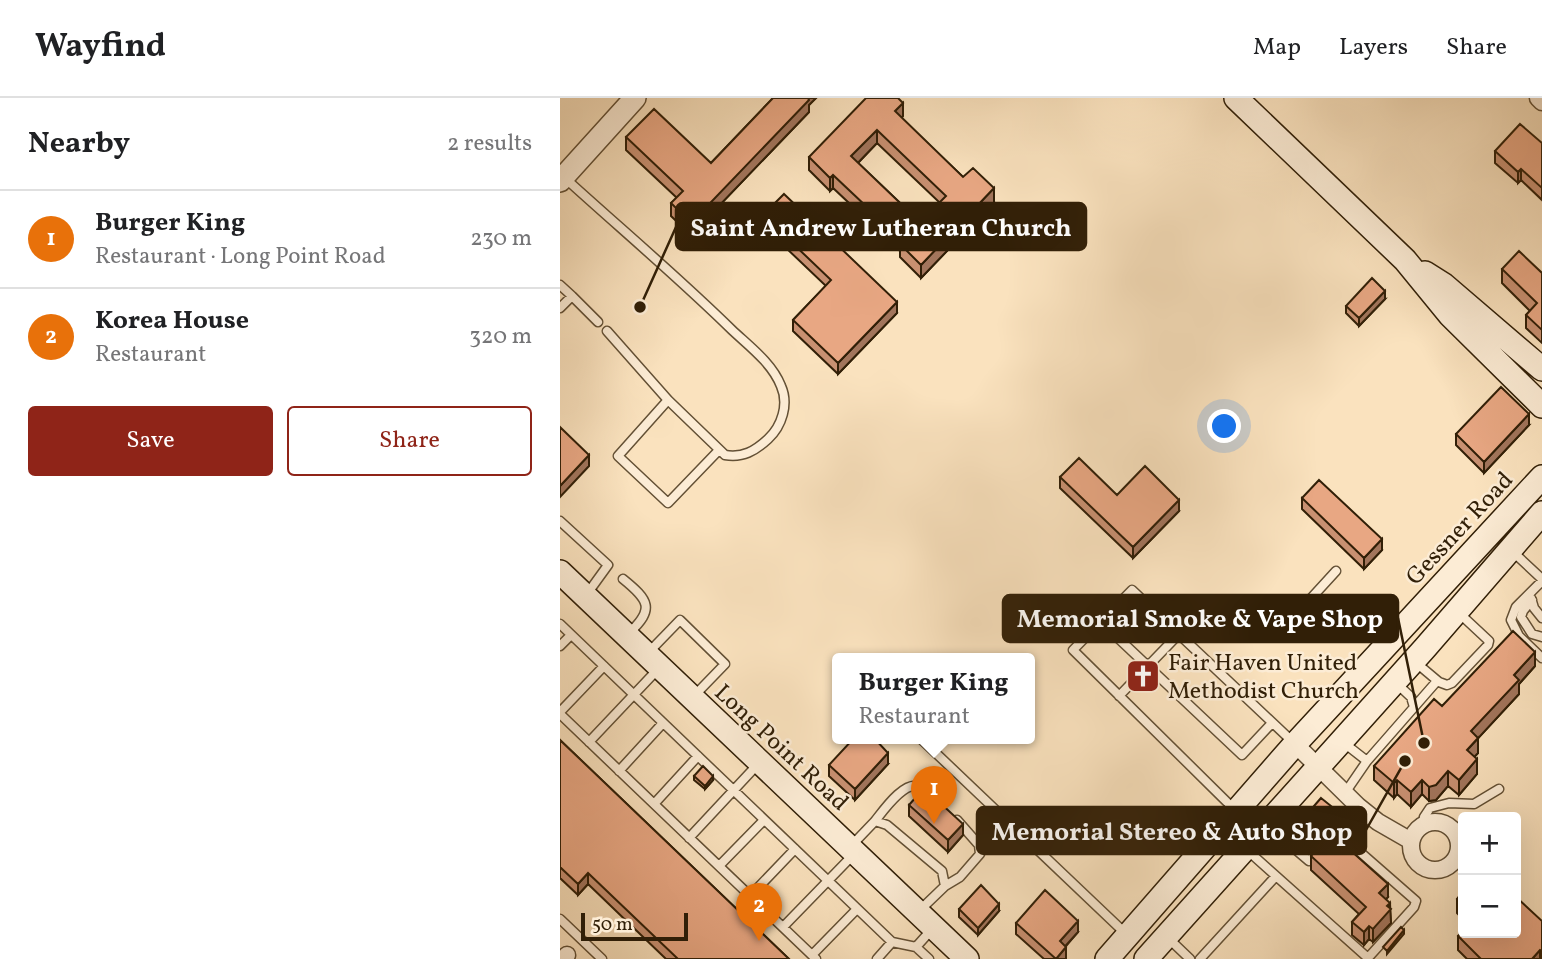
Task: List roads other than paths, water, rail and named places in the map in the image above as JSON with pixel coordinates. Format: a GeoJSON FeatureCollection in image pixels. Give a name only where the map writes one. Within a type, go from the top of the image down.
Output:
{"type":"FeatureCollection","features":[{"type":"Feature","properties":{"kind":"main road"},"geometry":{"type":"LineString","coordinates":[[1237,98],[1405,260],[1450,315],[1542,406]]}},
{"type":"Feature","properties":{"kind":"main road"},"geometry":{"type":"LineString","coordinates":[[1405,260],[1444,285],[1542,369]]}},
{"type":"Feature","properties":{"kind":"main road","name":"Gessner Road"},"geometry":{"type":"LineString","coordinates":[[1107,959],[1295,744],[1541,479]]}},
{"type":"Feature","properties":{"kind":"main road","name":"Gessner Road"},"geometry":{"type":"LineString","coordinates":[[1146,959],[1542,513]]}},
{"type":"Feature","properties":{"kind":"main road","name":"Long Point Road"},"geometry":{"type":"LineString","coordinates":[[562,577],[967,959]]}},
{"type":"Feature","properties":{"kind":"main road"},"geometry":{"type":"LineString","coordinates":[[1420,607],[1449,619]]}},
{"type":"Feature","properties":{"kind":"street"},"geometry":{"type":"LineString","coordinates":[[562,179],[635,98]]}},
{"type":"Feature","properties":{"kind":"street"},"geometry":{"type":"LineString","coordinates":[[1538,98],[1542,102]]}},
{"type":"Feature","properties":{"kind":"street"},"geometry":{"type":"LineString","coordinates":[[1295,744],[1358,806],[1378,822],[1411,841]]}},
{"type":"Feature","properties":{"kind":"street"},"geometry":{"type":"LineString","coordinates":[[1433,822],[1452,829],[1459,848],[1456,858],[1442,870],[1427,869],[1414,858],[1411,841],[1415,832],[1423,825],[1433,822]]}},
{"type":"Feature","properties":{"kind":"lane"},"geometry":{"type":"LineString","coordinates":[[562,179],[713,312],[770,368],[785,397],[784,412],[772,435],[743,456],[725,455],[668,400],[607,331]]}},
{"type":"Feature","properties":{"kind":"lane"},"geometry":{"type":"LineString","coordinates":[[560,285],[598,322]]}},
{"type":"Feature","properties":{"kind":"lane"},"geometry":{"type":"LineString","coordinates":[[560,308],[572,296]]}},
{"type":"Feature","properties":{"kind":"lane"},"geometry":{"type":"LineString","coordinates":[[668,400],[618,453],[619,458],[668,503],[719,450]]}},
{"type":"Feature","properties":{"kind":"lane"},"geometry":{"type":"LineString","coordinates":[[560,521],[608,565],[585,596]]}},
{"type":"Feature","properties":{"kind":"lane"},"geometry":{"type":"LineString","coordinates":[[1510,549],[1542,580],[1521,617],[1532,634],[1542,636]]}},
{"type":"Feature","properties":{"kind":"lane"},"geometry":{"type":"LineString","coordinates":[[1293,618],[1336,571]]}},
{"type":"Feature","properties":{"kind":"lane"},"geometry":{"type":"LineString","coordinates":[[623,579],[639,593],[646,611],[642,621],[626,635]]}},
{"type":"Feature","properties":{"kind":"lane"},"geometry":{"type":"LineString","coordinates":[[1237,811],[1073,650],[1132,590],[1295,744]]}},
{"type":"Feature","properties":{"kind":"lane"},"geometry":{"type":"LineString","coordinates":[[1531,596],[1534,608],[1542,618]]}},
{"type":"Feature","properties":{"kind":"lane"},"geometry":{"type":"LineString","coordinates":[[1531,596],[1516,607],[1511,620],[1519,636],[1542,658]]}},
{"type":"Feature","properties":{"kind":"lane"},"geometry":{"type":"LineString","coordinates":[[1413,661],[1437,681],[1447,685],[1489,645],[1489,641],[1449,619]]}},
{"type":"Feature","properties":{"kind":"lane"},"geometry":{"type":"LineString","coordinates":[[589,742],[634,695],[680,620],[725,664],[692,698]]}},
{"type":"Feature","properties":{"kind":"lane"},"geometry":{"type":"LineString","coordinates":[[1101,622],[1242,755],[1272,723]]}},
{"type":"Feature","properties":{"kind":"lane"},"geometry":{"type":"LineString","coordinates":[[560,624],[892,942],[916,947],[929,959]]}},
{"type":"Feature","properties":{"kind":"lane"},"geometry":{"type":"LineString","coordinates":[[1119,696],[1179,634]]}},
{"type":"Feature","properties":{"kind":"lane"},"geometry":{"type":"LineString","coordinates":[[560,646],[571,635]]}},
{"type":"Feature","properties":{"kind":"lane"},"geometry":{"type":"LineString","coordinates":[[604,666],[560,713],[619,771],[814,957],[857,909]]}},
{"type":"Feature","properties":{"kind":"lane"},"geometry":{"type":"LineString","coordinates":[[1345,793],[1367,761],[1437,681]]}},
{"type":"Feature","properties":{"kind":"lane"},"geometry":{"type":"LineString","coordinates":[[1394,682],[1411,698],[1414,707]]}},
{"type":"Feature","properties":{"kind":"lane"},"geometry":{"type":"LineString","coordinates":[[619,771],[663,723]]}},
{"type":"Feature","properties":{"kind":"lane"},"geometry":{"type":"LineString","coordinates":[[1341,741],[1367,761]]}},
{"type":"Feature","properties":{"kind":"lane"},"geometry":{"type":"LineString","coordinates":[[926,744],[1128,935]]}},
{"type":"Feature","properties":{"kind":"lane"},"geometry":{"type":"LineString","coordinates":[[654,804],[698,756]]}},
{"type":"Feature","properties":{"kind":"lane"},"geometry":{"type":"LineString","coordinates":[[689,838],[760,762]]}},
{"type":"Feature","properties":{"kind":"lane"},"geometry":{"type":"LineString","coordinates":[[782,927],[828,881],[899,792],[913,785],[919,786],[939,803]]}},
{"type":"Feature","properties":{"kind":"lane"},"geometry":{"type":"LineString","coordinates":[[1423,825],[1424,817],[1430,808],[1450,803],[1474,804],[1499,789]]}},
{"type":"Feature","properties":{"kind":"lane"},"geometry":{"type":"LineString","coordinates":[[1327,841],[1358,806]]}},
{"type":"Feature","properties":{"kind":"lane"},"geometry":{"type":"LineString","coordinates":[[916,947],[926,920],[945,886],[960,877],[980,854],[979,845],[968,830],[948,812]]}},
{"type":"Feature","properties":{"kind":"lane"},"geometry":{"type":"LineString","coordinates":[[719,866],[764,820]]}},
{"type":"Feature","properties":{"kind":"lane"},"geometry":{"type":"LineString","coordinates":[[875,821],[887,825],[942,872],[945,886]]}},
{"type":"Feature","properties":{"kind":"lane"},"geometry":{"type":"LineString","coordinates":[[1266,824],[1310,861],[1318,851]]}},
{"type":"Feature","properties":{"kind":"lane"},"geometry":{"type":"LineString","coordinates":[[1245,848],[1367,959],[1414,907],[1416,901],[1336,831]]}},
{"type":"Feature","properties":{"kind":"lane"},"geometry":{"type":"LineString","coordinates":[[750,896],[795,849]]}},
{"type":"Feature","properties":{"kind":"lane"},"geometry":{"type":"LineString","coordinates":[[1200,959],[1276,876]]}},
{"type":"Feature","properties":{"kind":"lane"},"geometry":{"type":"LineString","coordinates":[[560,919],[602,959]]}},
{"type":"Feature","properties":{"kind":"lane"},"geometry":{"type":"LineString","coordinates":[[1166,936],[1190,959]]}},
{"type":"Feature","properties":{"kind":"lane"},"geometry":{"type":"LineString","coordinates":[[877,959],[892,942]]}},
{"type":"Feature","properties":{"kind":"place","name":"Saint Andrew Lutheran Church"},"geometry":{"type":"Point","coordinates":[640,307]}},
{"type":"Feature","properties":{"kind":"place","name":"Fair Haven United Methodist Church"},"geometry":{"type":"Point","coordinates":[1143,676]}},
{"type":"Feature","properties":{"kind":"place","name":"Memorial Smoke & Vape Shop"},"geometry":{"type":"Point","coordinates":[1424,743]}},
{"type":"Feature","properties":{"kind":"place","name":"Memorial Stereo & Auto Shop"},"geometry":{"type":"Point","coordinates":[1405,761]}},
{"type":"Feature","properties":{"kind":"place","name":"Burger King"},"geometry":{"type":"Point","coordinates":[934,824]}},
{"type":"Feature","properties":{"kind":"place","name":"Korea House"},"geometry":{"type":"Point","coordinates":[759,941]}}]}
